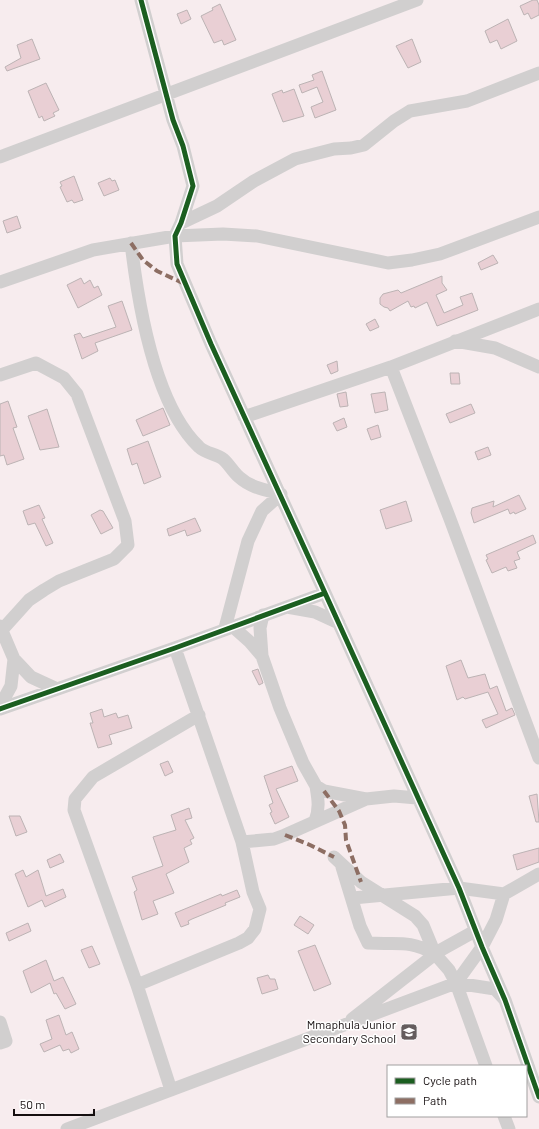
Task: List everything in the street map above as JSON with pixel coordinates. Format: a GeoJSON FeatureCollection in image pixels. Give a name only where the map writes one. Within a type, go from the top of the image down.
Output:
{"type":"FeatureCollection","features":[{"type":"Feature","properties":{"kind":"street"},"geometry":{"type":"LineString","coordinates":[[140,0],[173,120],[183,146],[193,186],[181,223],[175,236],[177,264],[244,417],[281,494],[459,888],[505,1000],[539,1097]]}},
{"type":"Feature","properties":{"kind":"street"},"geometry":{"type":"LineString","coordinates":[[0,157],[418,0]]}},
{"type":"Feature","properties":{"kind":"street"},"geometry":{"type":"LineString","coordinates":[[181,223],[217,206],[254,181],[295,159],[334,149],[351,148],[364,145],[394,121],[410,111],[467,101],[539,73]]}},
{"type":"Feature","properties":{"kind":"street"},"geometry":{"type":"LineString","coordinates":[[0,282],[93,250],[175,236],[222,234],[257,236],[388,263],[440,254],[539,217]]}},
{"type":"Feature","properties":{"kind":"street"},"geometry":{"type":"LineString","coordinates":[[131,243],[142,321],[171,408],[188,435],[200,448],[223,459],[238,477],[253,487],[281,494]]}},
{"type":"Feature","properties":{"kind":"street"},"geometry":{"type":"LineString","coordinates":[[244,417],[391,367],[539,309]]}},
{"type":"Feature","properties":{"kind":"street"},"geometry":{"type":"LineString","coordinates":[[455,341],[495,348],[539,367]]}},
{"type":"Feature","properties":{"kind":"street"},"geometry":{"type":"LineString","coordinates":[[0,375],[36,363],[64,378],[78,394],[125,521],[128,545],[114,558],[59,581],[44,590],[29,600],[1,628],[14,660],[31,677],[58,689]]}},
{"type":"Feature","properties":{"kind":"street"},"geometry":{"type":"LineString","coordinates":[[391,367],[538,753]]}},
{"type":"Feature","properties":{"kind":"street"},"geometry":{"type":"LineString","coordinates":[[228,627],[248,541],[262,511],[281,494]]}},
{"type":"Feature","properties":{"kind":"street"},"geometry":{"type":"LineString","coordinates":[[0,707],[58,689],[175,648],[228,627],[325,593]]}},
{"type":"Feature","properties":{"kind":"street"},"geometry":{"type":"LineString","coordinates":[[285,607],[315,612],[339,623]]}},
{"type":"Feature","properties":{"kind":"street"},"geometry":{"type":"LineString","coordinates":[[263,615],[260,628],[262,656],[280,708],[303,763],[316,786],[319,812],[315,821]]}},
{"type":"Feature","properties":{"kind":"street"},"geometry":{"type":"LineString","coordinates":[[228,627],[250,642],[262,656]]}},
{"type":"Feature","properties":{"kind":"street"},"geometry":{"type":"LineString","coordinates":[[137,985],[248,938],[255,929],[260,909],[253,892],[242,842],[175,648]]}},
{"type":"Feature","properties":{"kind":"street"},"geometry":{"type":"LineString","coordinates":[[0,707],[11,686],[14,660]]}},
{"type":"Feature","properties":{"kind":"street"},"geometry":{"type":"LineString","coordinates":[[171,1090],[137,985],[74,810],[75,799],[93,777],[199,715]]}},
{"type":"Feature","properties":{"kind":"street"},"geometry":{"type":"LineString","coordinates":[[316,786],[324,790],[366,799]]}},
{"type":"Feature","properties":{"kind":"street"},"geometry":{"type":"LineString","coordinates":[[242,842],[274,839],[366,799],[394,796],[418,798]]}},
{"type":"Feature","properties":{"kind":"street"},"geometry":{"type":"LineString","coordinates":[[435,954],[413,944],[398,942],[368,943],[360,926],[353,898],[338,862],[380,895],[415,916],[423,925],[435,954],[449,970],[456,983],[486,1065]]}},
{"type":"Feature","properties":{"kind":"street"},"geometry":{"type":"LineString","coordinates":[[353,898],[459,888],[504,894],[539,874]]}},
{"type":"Feature","properties":{"kind":"street"},"geometry":{"type":"LineString","coordinates":[[456,983],[482,947],[496,920],[504,894]]}},
{"type":"Feature","properties":{"kind":"street"},"geometry":{"type":"LineString","coordinates":[[341,1027],[435,954],[476,931]]}},
{"type":"Feature","properties":{"kind":"street"},"geometry":{"type":"LineString","coordinates":[[67,1129],[456,983],[495,989],[505,1000]]}},
{"type":"Feature","properties":{"kind":"street"},"geometry":{"type":"LineString","coordinates":[[0,1022],[6,1041],[0,1043]]}},
{"type":"Feature","properties":{"kind":"street"},"geometry":{"type":"LineString","coordinates":[[504,1117],[509,1129]]}},
{"type":"Feature","properties":{"kind":"building"},"geometry":{"type":"Polygon","coordinates":[[[533,0],[537,0],[539,5],[539,15],[531,19],[528,13],[524,15],[520,6],[533,0]]]}},
{"type":"Feature","properties":{"kind":"building"},"geometry":{"type":"Polygon","coordinates":[[[220,4],[236,40],[224,45],[222,40],[214,43],[201,16],[213,10],[212,8],[220,4]]]}},
{"type":"Feature","properties":{"kind":"building"},"geometry":{"type":"Polygon","coordinates":[[[187,10],[191,19],[181,24],[177,14],[187,10]]]}},
{"type":"Feature","properties":{"kind":"building"},"geometry":{"type":"Polygon","coordinates":[[[508,19],[517,41],[501,49],[497,40],[490,43],[485,31],[508,19]]]}},
{"type":"Feature","properties":{"kind":"building"},"geometry":{"type":"Polygon","coordinates":[[[32,39],[40,59],[7,71],[5,67],[21,58],[17,45],[32,39]]]}},
{"type":"Feature","properties":{"kind":"building"},"geometry":{"type":"Polygon","coordinates":[[[412,39],[421,62],[408,68],[396,46],[412,39]]]}},
{"type":"Feature","properties":{"kind":"building"},"geometry":{"type":"Polygon","coordinates":[[[322,71],[336,110],[315,118],[311,107],[323,102],[317,87],[302,93],[299,85],[314,80],[312,75],[322,71]]]}},
{"type":"Feature","properties":{"kind":"building"},"geometry":{"type":"Polygon","coordinates":[[[46,83],[59,110],[53,113],[55,116],[44,121],[42,116],[39,118],[28,91],[46,83]]]}},
{"type":"Feature","properties":{"kind":"building"},"geometry":{"type":"Polygon","coordinates":[[[294,89],[304,116],[283,122],[272,94],[282,90],[283,93],[294,89]]]}},
{"type":"Feature","properties":{"kind":"building"},"geometry":{"type":"Polygon","coordinates":[[[74,176],[83,200],[74,203],[72,200],[67,202],[60,187],[62,186],[60,182],[74,176]]]}},
{"type":"Feature","properties":{"kind":"building"},"geometry":{"type":"Polygon","coordinates":[[[110,178],[112,181],[115,180],[119,190],[104,196],[98,183],[110,178]]]}},
{"type":"Feature","properties":{"kind":"building"},"geometry":{"type":"Polygon","coordinates":[[[17,216],[21,228],[7,233],[3,221],[17,216]]]}},
{"type":"Feature","properties":{"kind":"building"},"geometry":{"type":"Polygon","coordinates":[[[493,255],[498,263],[481,270],[478,263],[493,255]]]}},
{"type":"Feature","properties":{"kind":"building"},"geometry":{"type":"Polygon","coordinates":[[[442,276],[442,283],[447,290],[436,295],[444,313],[463,305],[460,297],[472,293],[478,310],[437,326],[427,302],[415,308],[414,306],[411,307],[408,301],[390,311],[388,308],[380,304],[380,298],[383,294],[398,290],[401,293],[442,276]]]}},
{"type":"Feature","properties":{"kind":"building"},"geometry":{"type":"Polygon","coordinates":[[[81,278],[84,284],[90,280],[94,288],[98,286],[102,295],[78,308],[67,285],[81,278]]]}},
{"type":"Feature","properties":{"kind":"building"},"geometry":{"type":"Polygon","coordinates":[[[122,301],[132,330],[95,343],[98,351],[82,359],[74,335],[80,333],[83,338],[116,327],[108,306],[122,301]]]}},
{"type":"Feature","properties":{"kind":"building"},"geometry":{"type":"Polygon","coordinates":[[[375,319],[379,327],[370,331],[366,324],[375,319]]]}},
{"type":"Feature","properties":{"kind":"building"},"geometry":{"type":"Polygon","coordinates":[[[337,361],[338,371],[331,374],[327,365],[337,361]]]}},
{"type":"Feature","properties":{"kind":"building"},"geometry":{"type":"Polygon","coordinates":[[[450,373],[459,373],[460,384],[451,384],[450,373]]]}},
{"type":"Feature","properties":{"kind":"building"},"geometry":{"type":"Polygon","coordinates":[[[346,392],[348,406],[340,407],[337,394],[346,392]]]}},
{"type":"Feature","properties":{"kind":"building"},"geometry":{"type":"Polygon","coordinates":[[[385,392],[388,410],[375,413],[371,394],[385,392]]]}},
{"type":"Feature","properties":{"kind":"building"},"geometry":{"type":"Polygon","coordinates":[[[8,401],[17,427],[13,428],[24,459],[7,465],[4,455],[0,456],[0,404],[8,401]]]}},
{"type":"Feature","properties":{"kind":"building"},"geometry":{"type":"Polygon","coordinates":[[[471,404],[475,413],[450,423],[446,414],[471,404]]]}},
{"type":"Feature","properties":{"kind":"building"},"geometry":{"type":"Polygon","coordinates":[[[163,408],[170,425],[143,436],[136,420],[163,408]]]}},
{"type":"Feature","properties":{"kind":"building"},"geometry":{"type":"Polygon","coordinates":[[[47,409],[59,447],[40,450],[28,416],[47,409]]]}},
{"type":"Feature","properties":{"kind":"building"},"geometry":{"type":"Polygon","coordinates":[[[344,418],[347,427],[337,431],[333,423],[344,418]]]}},
{"type":"Feature","properties":{"kind":"building"},"geometry":{"type":"Polygon","coordinates":[[[378,425],[381,437],[371,440],[367,429],[378,425]]]}},
{"type":"Feature","properties":{"kind":"building"},"geometry":{"type":"Polygon","coordinates":[[[148,441],[161,477],[144,484],[137,463],[132,465],[127,449],[148,441]]]}},
{"type":"Feature","properties":{"kind":"building"},"geometry":{"type":"Polygon","coordinates":[[[488,447],[491,455],[478,460],[475,452],[488,447]]]}},
{"type":"Feature","properties":{"kind":"building"},"geometry":{"type":"Polygon","coordinates":[[[519,495],[526,509],[515,514],[514,512],[510,514],[508,509],[474,523],[471,513],[472,508],[494,501],[493,507],[519,495]]]}},
{"type":"Feature","properties":{"kind":"building"},"geometry":{"type":"Polygon","coordinates":[[[406,501],[412,521],[386,529],[380,510],[406,501]]]}},
{"type":"Feature","properties":{"kind":"building"},"geometry":{"type":"Polygon","coordinates":[[[39,505],[45,518],[42,519],[53,543],[46,546],[35,523],[28,525],[23,511],[39,505]]]}},
{"type":"Feature","properties":{"kind":"building"},"geometry":{"type":"Polygon","coordinates":[[[100,510],[103,511],[113,528],[101,534],[91,515],[100,510]]]}},
{"type":"Feature","properties":{"kind":"building"},"geometry":{"type":"Polygon","coordinates":[[[195,518],[201,531],[187,536],[185,530],[169,536],[167,529],[195,518]]]}},
{"type":"Feature","properties":{"kind":"building"},"geometry":{"type":"Polygon","coordinates":[[[533,535],[536,543],[517,552],[520,559],[514,561],[517,568],[508,571],[506,567],[492,573],[486,560],[488,559],[486,555],[533,535]]]}},
{"type":"Feature","properties":{"kind":"building"},"geometry":{"type":"Polygon","coordinates":[[[461,660],[468,678],[485,674],[490,689],[497,686],[506,711],[512,708],[515,715],[486,728],[482,720],[498,714],[488,692],[465,699],[463,697],[457,700],[446,666],[461,660]]]}},
{"type":"Feature","properties":{"kind":"building"},"geometry":{"type":"Polygon","coordinates":[[[258,669],[263,683],[259,685],[252,671],[258,669]]]}},
{"type":"Feature","properties":{"kind":"building"},"geometry":{"type":"Polygon","coordinates":[[[102,709],[104,717],[116,713],[118,718],[128,715],[132,728],[109,735],[112,744],[98,748],[90,723],[93,723],[90,713],[102,709]]]}},
{"type":"Feature","properties":{"kind":"building"},"geometry":{"type":"Polygon","coordinates":[[[168,761],[173,772],[165,776],[160,764],[168,761]]]}},
{"type":"Feature","properties":{"kind":"building"},"geometry":{"type":"Polygon","coordinates":[[[292,766],[298,781],[276,789],[289,817],[275,824],[270,813],[272,812],[269,805],[273,803],[264,776],[292,766]]]}},
{"type":"Feature","properties":{"kind":"building"},"geometry":{"type":"Polygon","coordinates":[[[537,794],[539,822],[536,822],[529,796],[537,794]]]}},
{"type":"Feature","properties":{"kind":"building"},"geometry":{"type":"Polygon","coordinates":[[[189,808],[192,818],[185,820],[194,838],[190,840],[192,844],[184,848],[189,862],[166,874],[174,893],[153,901],[158,914],[142,920],[134,892],[137,890],[132,877],[163,866],[153,837],[176,830],[171,815],[189,808]]]}},
{"type":"Feature","properties":{"kind":"building"},"geometry":{"type":"Polygon","coordinates":[[[9,816],[20,816],[27,832],[16,836],[9,816]]]}},
{"type":"Feature","properties":{"kind":"building"},"geometry":{"type":"Polygon","coordinates":[[[539,848],[539,862],[517,870],[513,855],[539,848]]]}},
{"type":"Feature","properties":{"kind":"building"},"geometry":{"type":"Polygon","coordinates":[[[60,854],[64,862],[50,868],[47,860],[60,854]]]}},
{"type":"Feature","properties":{"kind":"building"},"geometry":{"type":"Polygon","coordinates":[[[23,870],[26,877],[38,870],[46,896],[63,889],[66,897],[45,907],[42,900],[28,907],[15,874],[23,870]]]}},
{"type":"Feature","properties":{"kind":"building"},"geometry":{"type":"Polygon","coordinates":[[[237,890],[240,897],[225,903],[226,905],[188,921],[189,924],[181,927],[175,913],[221,894],[222,896],[237,890]]]}},
{"type":"Feature","properties":{"kind":"building"},"geometry":{"type":"Polygon","coordinates":[[[300,916],[314,925],[308,934],[294,925],[300,916]]]}},
{"type":"Feature","properties":{"kind":"building"},"geometry":{"type":"Polygon","coordinates":[[[28,923],[31,931],[9,941],[6,933],[28,923]]]}},
{"type":"Feature","properties":{"kind":"building"},"geometry":{"type":"Polygon","coordinates":[[[315,945],[331,984],[314,991],[298,951],[315,945]]]}},
{"type":"Feature","properties":{"kind":"building"},"geometry":{"type":"Polygon","coordinates":[[[92,946],[100,964],[89,968],[81,950],[92,946]]]}},
{"type":"Feature","properties":{"kind":"building"},"geometry":{"type":"Polygon","coordinates":[[[46,960],[54,981],[63,977],[76,1004],[65,1009],[56,993],[54,994],[50,983],[31,993],[23,971],[46,960]]]}},
{"type":"Feature","properties":{"kind":"building"},"geometry":{"type":"Polygon","coordinates":[[[268,975],[270,979],[275,979],[278,989],[262,994],[257,978],[268,975]]]}},
{"type":"Feature","properties":{"kind":"building"},"geometry":{"type":"Polygon","coordinates":[[[59,1015],[66,1035],[72,1032],[79,1049],[71,1053],[69,1049],[63,1051],[60,1045],[44,1052],[40,1044],[52,1039],[46,1020],[59,1015]]]}},
{"type":"Feature","properties":{"kind":"marked path"},"geometry":{"type":"LineString","coordinates":[[131,243],[143,260],[157,271],[185,284]]}},
{"type":"Feature","properties":{"kind":"marked path"},"geometry":{"type":"LineString","coordinates":[[324,791],[339,811],[345,825],[346,840],[361,882]]}},
{"type":"Feature","properties":{"kind":"marked path"},"geometry":{"type":"LineString","coordinates":[[285,835],[334,857]]}},
{"type":"Feature","properties":{"kind":"cycle path"},"geometry":{"type":"LineString","coordinates":[[141,0],[173,120],[183,146],[193,186],[181,223],[175,236],[177,264],[211,344],[325,593]]}},
{"type":"Feature","properties":{"kind":"cycle path"},"geometry":{"type":"LineString","coordinates":[[0,709],[175,648],[325,593],[459,888],[505,1000],[539,1097]]}},
{"type":"Feature","properties":{"kind":"place","name":"Mmaphula Junior Secondary School"},"geometry":{"type":"Point","coordinates":[409,1032]}}]}
